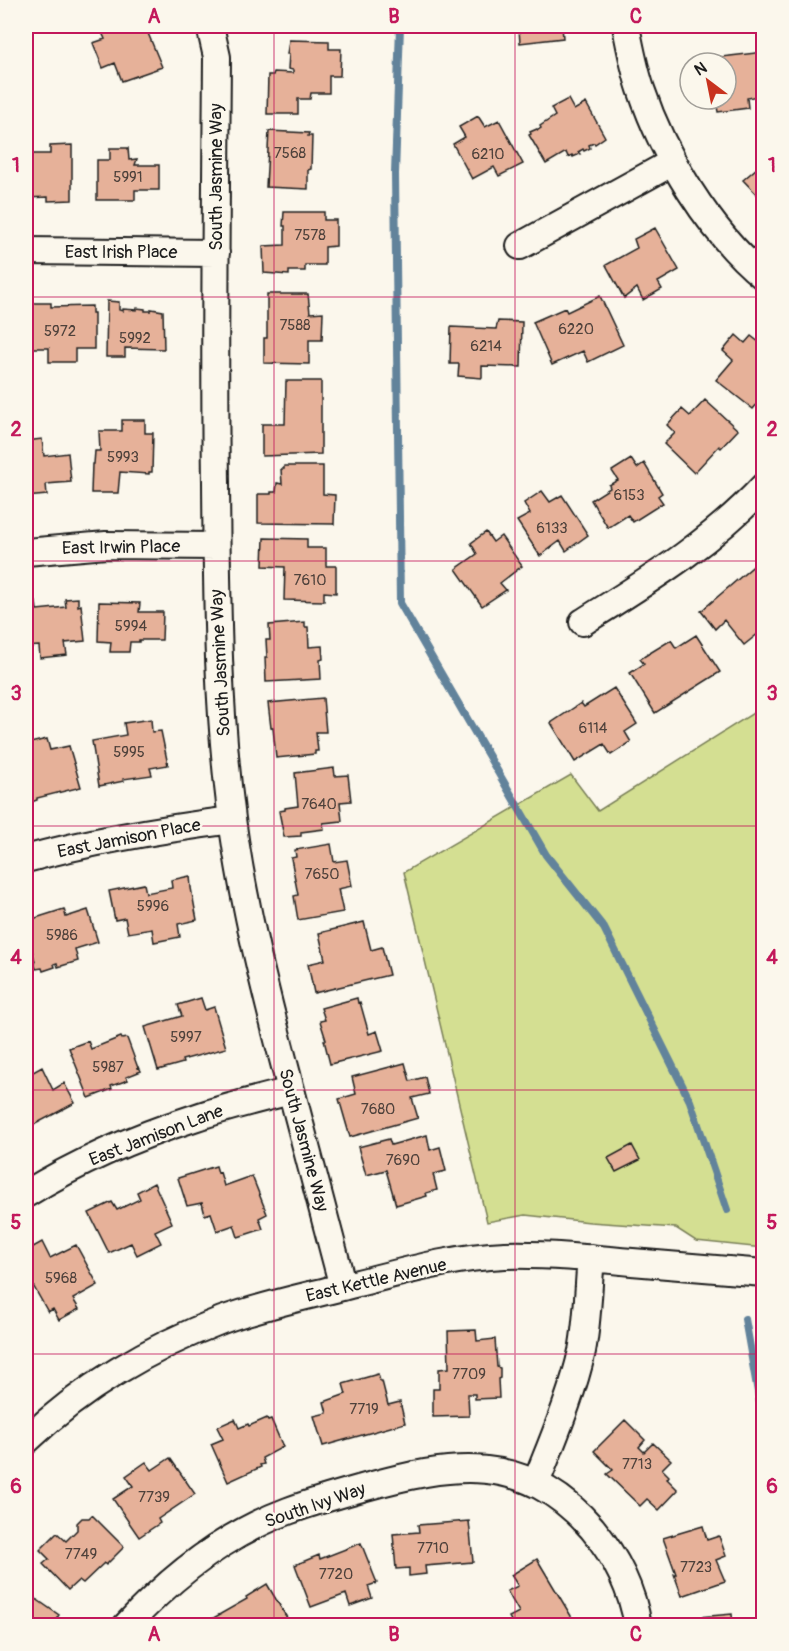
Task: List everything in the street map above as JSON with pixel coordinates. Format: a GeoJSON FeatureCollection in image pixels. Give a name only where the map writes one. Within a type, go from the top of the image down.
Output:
{"type":"FeatureCollection","features":[{"type":"Feature","properties":{"kind":"street","name":"South Jasmine Way"},"geometry":{"type":"LineString","coordinates":[[210,26],[217,57],[217,636],[220,699],[232,819],[253,935],[291,1091],[343,1287]]}},
{"type":"Feature","properties":{"kind":"street"},"geometry":{"type":"LineString","coordinates":[[626,26],[640,88],[673,162],[713,222],[734,248],[764,277]]}},
{"type":"Feature","properties":{"kind":"street"},"geometry":{"type":"LineString","coordinates":[[520,246],[673,162]]}},
{"type":"Feature","properties":{"kind":"street","name":"East Irish Place"},"geometry":{"type":"LineString","coordinates":[[26,251],[216,253]]}},
{"type":"Feature","properties":{"kind":"street"},"geometry":{"type":"LineString","coordinates":[[583,622],[662,572],[718,531],[764,486]]}},
{"type":"Feature","properties":{"kind":"street","name":"East Irwin Place"},"geometry":{"type":"LineString","coordinates":[[26,552],[106,545],[216,546]]}},
{"type":"Feature","properties":{"kind":"street","name":"East Jamison Place"},"geometry":{"type":"LineString","coordinates":[[26,859],[112,838],[232,819]]}},
{"type":"Feature","properties":{"kind":"street","name":"East Jamison Lane"},"geometry":{"type":"LineString","coordinates":[[26,1194],[82,1163],[157,1131],[195,1117],[291,1091]]}},
{"type":"Feature","properties":{"kind":"street","name":"East Kettle Avenue"},"geometry":{"type":"LineString","coordinates":[[26,1441],[105,1379],[186,1335],[222,1320],[256,1310],[435,1264],[504,1255],[591,1258],[764,1273]]}},
{"type":"Feature","properties":{"kind":"street"},"geometry":{"type":"LineString","coordinates":[[536,1482],[565,1408],[582,1351],[591,1258]]}},
{"type":"Feature","properties":{"kind":"street","name":"South Ivy Way"},"geometry":{"type":"LineString","coordinates":[[126,1626],[170,1582],[237,1535],[258,1524],[287,1511],[370,1486],[444,1469],[472,1468],[504,1472],[536,1482],[584,1519],[614,1558],[626,1579],[638,1626]]}},
{"type":"Feature","properties":{"kind":"green space"},"geometry":{"type":"Polygon","coordinates":[[[763,704],[763,1248],[696,1241],[676,1228],[525,1215],[487,1222],[404,872],[571,775],[598,811],[755,712],[763,704]]]}},
{"type":"Feature","properties":{"kind":"building"},"geometry":{"type":"Polygon","coordinates":[[[99,26],[145,26],[162,67],[122,81],[115,63],[103,68],[93,43],[105,39],[99,26]]]}},
{"type":"Feature","properties":{"kind":"building"},"geometry":{"type":"Polygon","coordinates":[[[507,26],[562,26],[563,38],[520,43],[519,29],[507,30],[507,26]]]}},
{"type":"Feature","properties":{"kind":"building"},"geometry":{"type":"Polygon","coordinates":[[[289,40],[329,41],[329,49],[341,49],[340,76],[329,76],[329,93],[311,93],[310,99],[298,99],[298,114],[267,114],[268,75],[273,75],[274,72],[293,73],[293,70],[288,69],[289,40]]]}},
{"type":"Feature","properties":{"kind":"building"},"geometry":{"type":"Polygon","coordinates":[[[764,52],[764,84],[761,84],[763,95],[747,98],[748,108],[738,109],[738,55],[764,52]]]}},
{"type":"Feature","properties":{"kind":"building"},"geometry":{"type":"Polygon","coordinates":[[[568,99],[574,110],[586,103],[605,137],[589,145],[590,148],[578,152],[580,154],[568,157],[566,152],[546,164],[529,135],[530,132],[538,130],[540,126],[555,116],[551,108],[568,99]]]}},
{"type":"Feature","properties":{"kind":"building"},"geometry":{"type":"Polygon","coordinates":[[[478,116],[485,127],[499,120],[523,164],[499,176],[494,167],[472,179],[453,144],[465,137],[459,127],[478,116]]]}},
{"type":"Feature","properties":{"kind":"building"},"geometry":{"type":"Polygon","coordinates":[[[269,131],[309,133],[308,136],[312,136],[308,189],[266,187],[269,131]]]}},
{"type":"Feature","properties":{"kind":"building"},"geometry":{"type":"Polygon","coordinates":[[[72,145],[72,200],[48,201],[48,197],[26,198],[26,154],[50,154],[50,146],[72,145]]]}},
{"type":"Feature","properties":{"kind":"building"},"geometry":{"type":"Polygon","coordinates":[[[110,148],[128,148],[129,160],[137,159],[135,165],[159,165],[159,190],[135,190],[135,200],[97,200],[97,160],[110,160],[110,148]]]}},
{"type":"Feature","properties":{"kind":"building"},"geometry":{"type":"Polygon","coordinates":[[[764,162],[764,202],[743,180],[764,162]]]}},
{"type":"Feature","properties":{"kind":"building"},"geometry":{"type":"Polygon","coordinates":[[[284,212],[324,212],[324,220],[336,220],[336,246],[325,247],[325,265],[305,265],[305,271],[289,271],[289,275],[264,273],[263,246],[285,245],[284,212]]]}},
{"type":"Feature","properties":{"kind":"building"},"geometry":{"type":"Polygon","coordinates":[[[655,228],[679,270],[658,282],[662,289],[643,300],[637,288],[624,298],[606,265],[637,248],[634,239],[655,228]]]}},
{"type":"Feature","properties":{"kind":"building"},"geometry":{"type":"Polygon","coordinates":[[[267,294],[308,294],[310,313],[323,312],[322,340],[309,340],[309,364],[264,363],[264,338],[267,338],[267,294]]]}},
{"type":"Feature","properties":{"kind":"building"},"geometry":{"type":"Polygon","coordinates":[[[600,296],[623,345],[588,362],[583,351],[552,365],[533,322],[565,308],[567,312],[600,296]]]}},
{"type":"Feature","properties":{"kind":"building"},"geometry":{"type":"Polygon","coordinates":[[[107,301],[119,302],[119,310],[123,311],[123,309],[137,310],[137,308],[145,309],[145,311],[151,311],[151,309],[163,311],[164,349],[125,348],[125,357],[106,357],[107,301]]]}},
{"type":"Feature","properties":{"kind":"building"},"geometry":{"type":"Polygon","coordinates":[[[26,303],[51,303],[51,307],[92,306],[94,349],[75,349],[75,362],[49,362],[49,348],[26,348],[26,303]]]}},
{"type":"Feature","properties":{"kind":"building"},"geometry":{"type":"Polygon","coordinates":[[[498,321],[522,322],[521,367],[482,366],[482,378],[458,376],[459,364],[450,364],[451,327],[496,329],[498,321]]]}},
{"type":"Feature","properties":{"kind":"building"},"geometry":{"type":"Polygon","coordinates":[[[736,335],[745,343],[751,336],[764,346],[764,396],[753,409],[716,380],[733,360],[723,351],[736,335]]]}},
{"type":"Feature","properties":{"kind":"building"},"geometry":{"type":"Polygon","coordinates":[[[286,381],[321,381],[321,454],[262,456],[262,424],[285,424],[286,381]]]}},
{"type":"Feature","properties":{"kind":"building"},"geometry":{"type":"Polygon","coordinates":[[[705,400],[738,430],[721,448],[719,446],[694,473],[664,444],[675,433],[667,425],[682,409],[690,416],[705,400]]]}},
{"type":"Feature","properties":{"kind":"building"},"geometry":{"type":"Polygon","coordinates":[[[122,420],[145,420],[145,433],[153,433],[152,472],[149,474],[120,472],[118,493],[91,493],[92,464],[94,464],[95,451],[100,451],[99,431],[122,431],[122,420]]]}},
{"type":"Feature","properties":{"kind":"building"},"geometry":{"type":"Polygon","coordinates":[[[42,439],[44,456],[68,453],[71,482],[46,484],[47,495],[26,497],[26,441],[42,439]]]}},
{"type":"Feature","properties":{"kind":"building"},"geometry":{"type":"Polygon","coordinates":[[[631,459],[637,468],[644,463],[662,493],[658,496],[663,503],[633,522],[628,515],[608,528],[591,500],[618,480],[612,471],[631,459]]]}},
{"type":"Feature","properties":{"kind":"building"},"geometry":{"type":"Polygon","coordinates":[[[284,466],[323,466],[323,494],[335,495],[334,524],[258,523],[258,494],[276,492],[277,483],[282,484],[281,469],[284,469],[284,466]]]}},
{"type":"Feature","properties":{"kind":"building"},"geometry":{"type":"Polygon","coordinates":[[[542,491],[550,502],[562,495],[588,535],[566,551],[560,541],[540,556],[517,521],[530,514],[524,503],[542,491]]]}},
{"type":"Feature","properties":{"kind":"building"},"geometry":{"type":"Polygon","coordinates":[[[486,532],[493,542],[501,536],[522,566],[500,583],[506,590],[482,606],[456,569],[477,554],[471,543],[486,532]]]}},
{"type":"Feature","properties":{"kind":"building"},"geometry":{"type":"Polygon","coordinates":[[[264,538],[307,539],[307,548],[326,548],[326,566],[336,566],[336,593],[324,592],[324,601],[284,600],[285,567],[263,566],[264,538]]]}},
{"type":"Feature","properties":{"kind":"building"},"geometry":{"type":"Polygon","coordinates":[[[764,557],[764,629],[744,645],[724,620],[715,629],[701,611],[764,557]]]}},
{"type":"Feature","properties":{"kind":"building"},"geometry":{"type":"Polygon","coordinates":[[[78,598],[78,606],[81,605],[85,641],[65,643],[67,655],[40,658],[39,646],[26,647],[26,603],[36,602],[37,610],[66,607],[65,599],[78,598]]]}},
{"type":"Feature","properties":{"kind":"building"},"geometry":{"type":"Polygon","coordinates":[[[99,602],[140,603],[139,612],[163,612],[162,640],[130,642],[129,652],[110,652],[111,642],[98,641],[99,602]]]}},
{"type":"Feature","properties":{"kind":"building"},"geometry":{"type":"Polygon","coordinates":[[[305,622],[305,627],[308,627],[309,647],[322,646],[321,679],[266,682],[265,657],[267,657],[266,640],[270,640],[269,625],[305,622]]]}},
{"type":"Feature","properties":{"kind":"building"},"geometry":{"type":"Polygon","coordinates":[[[696,635],[720,672],[655,713],[630,673],[644,664],[640,659],[671,640],[676,648],[696,635]]]}},
{"type":"Feature","properties":{"kind":"building"},"geometry":{"type":"Polygon","coordinates":[[[614,688],[637,724],[625,732],[631,742],[611,755],[604,744],[575,762],[551,723],[581,703],[584,707],[614,688]]]}},
{"type":"Feature","properties":{"kind":"building"},"geometry":{"type":"Polygon","coordinates":[[[323,698],[326,732],[316,732],[318,751],[315,751],[315,754],[276,758],[268,703],[323,698]]]}},
{"type":"Feature","properties":{"kind":"building"},"geometry":{"type":"Polygon","coordinates":[[[151,719],[152,732],[161,731],[168,765],[150,768],[152,775],[123,779],[124,781],[99,786],[92,741],[126,735],[124,723],[151,719]]]}},
{"type":"Feature","properties":{"kind":"building"},"geometry":{"type":"Polygon","coordinates":[[[47,739],[50,750],[69,746],[81,787],[37,798],[26,804],[26,744],[47,739]]]}},
{"type":"Feature","properties":{"kind":"building"},"geometry":{"type":"Polygon","coordinates":[[[334,768],[335,776],[348,775],[351,801],[340,802],[342,821],[323,823],[324,829],[301,832],[301,836],[284,837],[279,811],[298,806],[295,773],[334,768]]]}},
{"type":"Feature","properties":{"kind":"building"},"geometry":{"type":"Polygon","coordinates":[[[331,844],[334,862],[347,860],[352,886],[338,889],[343,912],[298,920],[294,896],[298,895],[291,858],[296,857],[295,850],[331,844]]]}},
{"type":"Feature","properties":{"kind":"building"},"geometry":{"type":"Polygon","coordinates":[[[190,876],[197,920],[178,924],[180,937],[154,942],[152,929],[128,933],[125,918],[115,920],[109,891],[144,884],[146,893],[172,888],[171,880],[190,876]]]}},
{"type":"Feature","properties":{"kind":"building"},"geometry":{"type":"Polygon","coordinates":[[[64,909],[66,917],[88,910],[98,942],[75,949],[78,961],[58,967],[57,963],[54,964],[55,967],[43,971],[42,968],[36,969],[26,921],[64,909]]]}},
{"type":"Feature","properties":{"kind":"building"},"geometry":{"type":"Polygon","coordinates":[[[364,922],[371,950],[382,947],[389,975],[314,993],[308,964],[325,960],[319,933],[364,922]]]}},
{"type":"Feature","properties":{"kind":"building"},"geometry":{"type":"Polygon","coordinates":[[[201,998],[205,1010],[214,1007],[226,1048],[182,1060],[183,1063],[158,1070],[145,1027],[182,1016],[178,1005],[201,998]]]}},
{"type":"Feature","properties":{"kind":"building"},"geometry":{"type":"Polygon","coordinates":[[[357,998],[369,1034],[377,1031],[383,1051],[330,1064],[320,1021],[325,1020],[321,1008],[357,998]]]}},
{"type":"Feature","properties":{"kind":"building"},"geometry":{"type":"Polygon","coordinates":[[[121,1037],[122,1039],[127,1038],[141,1071],[126,1077],[128,1080],[111,1086],[112,1089],[89,1098],[69,1048],[88,1041],[91,1049],[121,1037]]]}},
{"type":"Feature","properties":{"kind":"building"},"geometry":{"type":"Polygon","coordinates":[[[405,1063],[410,1081],[425,1077],[429,1094],[412,1098],[418,1118],[350,1137],[339,1099],[356,1094],[352,1077],[405,1063]]]}},
{"type":"Feature","properties":{"kind":"building"},"geometry":{"type":"Polygon","coordinates":[[[42,1067],[53,1090],[64,1083],[75,1103],[26,1129],[26,1070],[28,1075],[42,1067]]]}},
{"type":"Feature","properties":{"kind":"building"},"geometry":{"type":"Polygon","coordinates":[[[427,1135],[430,1150],[440,1147],[446,1171],[433,1174],[437,1190],[426,1193],[427,1196],[396,1205],[386,1170],[366,1175],[358,1147],[389,1139],[391,1145],[427,1135]]]}},
{"type":"Feature","properties":{"kind":"building"},"geometry":{"type":"Polygon","coordinates":[[[632,1145],[640,1160],[616,1172],[608,1158],[632,1145]]]}},
{"type":"Feature","properties":{"kind":"building"},"geometry":{"type":"Polygon","coordinates":[[[216,1166],[224,1186],[252,1176],[267,1214],[259,1218],[263,1229],[238,1237],[234,1225],[217,1231],[211,1213],[205,1215],[202,1203],[187,1206],[178,1178],[216,1166]]]}},
{"type":"Feature","properties":{"kind":"building"},"geometry":{"type":"Polygon","coordinates":[[[154,1183],[172,1223],[155,1231],[161,1243],[137,1255],[131,1243],[109,1253],[89,1213],[112,1202],[117,1210],[140,1199],[137,1192],[154,1183]]]}},
{"type":"Feature","properties":{"kind":"building"},"geometry":{"type":"Polygon","coordinates":[[[42,1242],[50,1258],[76,1245],[98,1285],[73,1299],[79,1309],[59,1320],[53,1309],[48,1312],[26,1275],[26,1251],[42,1242]]]}},
{"type":"Feature","properties":{"kind":"building"},"geometry":{"type":"Polygon","coordinates":[[[476,1330],[477,1341],[495,1339],[497,1367],[500,1368],[499,1398],[475,1399],[475,1394],[468,1394],[469,1416],[433,1417],[433,1389],[439,1389],[439,1369],[449,1368],[448,1331],[476,1330]]]}},
{"type":"Feature","properties":{"kind":"building"},"geometry":{"type":"Polygon","coordinates":[[[378,1374],[388,1405],[400,1402],[405,1423],[323,1446],[314,1416],[327,1413],[324,1402],[346,1394],[343,1384],[378,1374]]]}},
{"type":"Feature","properties":{"kind":"building"},"geometry":{"type":"Polygon","coordinates":[[[267,1418],[271,1419],[283,1447],[262,1458],[264,1464],[260,1465],[261,1467],[228,1482],[211,1444],[223,1439],[217,1427],[235,1419],[239,1428],[267,1418]]]}},
{"type":"Feature","properties":{"kind":"building"},"geometry":{"type":"Polygon","coordinates":[[[625,1420],[645,1440],[639,1447],[644,1452],[653,1443],[671,1460],[662,1469],[669,1476],[667,1479],[678,1490],[659,1510],[647,1499],[640,1506],[607,1474],[613,1470],[594,1451],[625,1420]]]}},
{"type":"Feature","properties":{"kind":"building"},"geometry":{"type":"Polygon","coordinates":[[[170,1458],[195,1494],[158,1519],[160,1523],[139,1537],[113,1499],[133,1486],[126,1476],[146,1462],[152,1470],[170,1458]]]}},
{"type":"Feature","properties":{"kind":"building"},"geometry":{"type":"Polygon","coordinates":[[[92,1515],[124,1547],[83,1583],[79,1580],[68,1590],[43,1564],[49,1559],[40,1550],[57,1533],[66,1541],[77,1530],[77,1523],[82,1518],[89,1518],[92,1515]]]}},
{"type":"Feature","properties":{"kind":"building"},"geometry":{"type":"Polygon","coordinates":[[[469,1521],[473,1562],[425,1566],[426,1574],[409,1576],[409,1568],[396,1569],[393,1534],[419,1532],[418,1525],[469,1521]]]}},
{"type":"Feature","properties":{"kind":"building"},"geometry":{"type":"Polygon","coordinates":[[[703,1526],[707,1540],[719,1536],[726,1556],[716,1560],[725,1581],[682,1596],[663,1538],[703,1526]]]}},
{"type":"Feature","properties":{"kind":"building"},"geometry":{"type":"Polygon","coordinates":[[[361,1543],[377,1583],[368,1586],[372,1598],[350,1606],[346,1594],[311,1607],[295,1565],[319,1555],[320,1559],[361,1543]]]}},
{"type":"Feature","properties":{"kind":"building"},"geometry":{"type":"Polygon","coordinates":[[[537,1559],[577,1626],[514,1626],[509,1617],[519,1612],[507,1591],[518,1586],[511,1575],[537,1559]]]}},
{"type":"Feature","properties":{"kind":"building"},"geometry":{"type":"Polygon","coordinates":[[[267,1584],[290,1623],[285,1626],[211,1626],[208,1621],[247,1599],[246,1597],[267,1584]]]}},
{"type":"Feature","properties":{"kind":"building"},"geometry":{"type":"Polygon","coordinates":[[[26,1592],[59,1615],[52,1626],[26,1626],[26,1592]]]}},
{"type":"Feature","properties":{"kind":"building"},"geometry":{"type":"Polygon","coordinates":[[[732,1614],[733,1626],[699,1626],[699,1617],[732,1614]]]}},
{"type":"Feature","properties":{"kind":"waterway"},"geometry":{"type":"LineString","coordinates":[[400,26],[395,174],[400,603],[546,855],[604,928],[690,1101],[727,1210]]}},
{"type":"Feature","properties":{"kind":"waterway"},"geometry":{"type":"LineString","coordinates":[[745,1319],[764,1426]]}}]}
